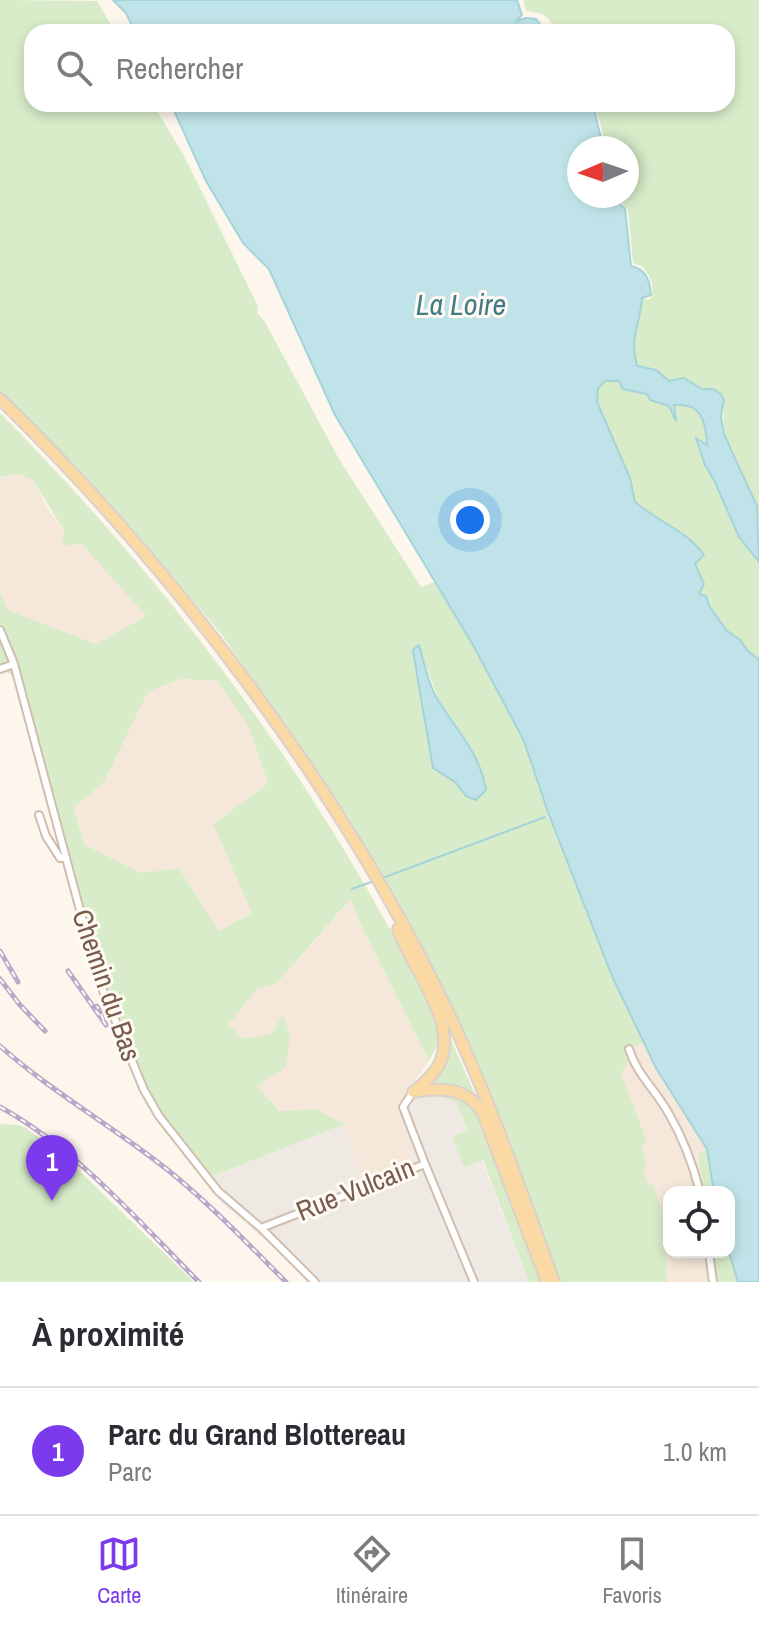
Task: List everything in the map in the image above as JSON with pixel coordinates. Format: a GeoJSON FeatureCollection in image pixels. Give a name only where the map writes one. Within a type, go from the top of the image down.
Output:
{"type":"FeatureCollection","features":[{"type":"Feature","properties":{"kind":"main road"},"geometry":{"type":"LineString","coordinates":[[0,399],[99,503],[188,607],[271,717],[344,826],[410,937],[466,1050],[494,1116],[550,1282]]}},
{"type":"Feature","properties":{"kind":"main road"},"geometry":{"type":"LineString","coordinates":[[0,408],[96,508],[216,652],[340,830],[438,1004],[485,1109],[550,1282]]}},
{"type":"Feature","properties":{"kind":"main road"},"geometry":{"type":"LineString","coordinates":[[398,929],[436,1007],[445,1039],[438,1067],[413,1092]]}},
{"type":"Feature","properties":{"kind":"main road"},"geometry":{"type":"LineString","coordinates":[[413,1092],[452,1090],[473,1101],[482,1111],[550,1282]]}},
{"type":"Feature","properties":{"kind":"street","name":"Chemin du Bas"},"geometry":{"type":"LineString","coordinates":[[0,630],[14,664],[99,981],[151,1104],[220,1193],[261,1228],[315,1282]]}},
{"type":"Feature","properties":{"kind":"street"},"geometry":{"type":"LineString","coordinates":[[0,669],[14,664]]}},
{"type":"Feature","properties":{"kind":"street"},"geometry":{"type":"LineString","coordinates":[[39,815],[58,857],[66,858]]}},
{"type":"Feature","properties":{"kind":"street"},"geometry":{"type":"LineString","coordinates":[[629,1049],[637,1070],[669,1113],[693,1165],[698,1186]]}},
{"type":"Feature","properties":{"kind":"street","name":"Rue Vulcain"},"geometry":{"type":"LineString","coordinates":[[261,1228],[425,1164],[403,1107],[413,1092]]}},
{"type":"Feature","properties":{"kind":"street"},"geometry":{"type":"LineString","coordinates":[[425,1164],[474,1282]]}},
{"type":"Feature","properties":{"kind":"street"},"geometry":{"type":"LineString","coordinates":[[710,1258],[713,1282]]}},
{"type":"Feature","properties":{"kind":"shaded area"},"geometry":{"type":"Polygon","coordinates":[[[18,474],[33,480],[64,531],[81,542],[146,616],[96,644],[8,610],[0,592],[0,477],[18,474]]]}},
{"type":"Feature","properties":{"kind":"shaded area"},"geometry":{"type":"Polygon","coordinates":[[[180,679],[217,681],[248,725],[268,783],[213,824],[252,912],[219,932],[179,868],[141,873],[85,845],[73,808],[104,782],[148,692],[180,679]]]}},
{"type":"Feature","properties":{"kind":"shaded area"},"geometry":{"type":"Polygon","coordinates":[[[352,899],[362,927],[429,1061],[397,1106],[411,1150],[410,1161],[360,1184],[345,1124],[316,1109],[281,1111],[256,1085],[283,1016],[271,1034],[242,1039],[229,1024],[257,989],[277,983],[352,899]]]}},
{"type":"Feature","properties":{"kind":"shaded area"},"geometry":{"type":"Polygon","coordinates":[[[643,1042],[656,1069],[707,1149],[698,1155],[702,1186],[663,1186],[663,1258],[714,1258],[717,1282],[667,1282],[642,1169],[647,1164],[642,1146],[646,1141],[621,1073],[626,1050],[643,1042]]]}},
{"type":"Feature","properties":{"kind":"shaded area"},"geometry":{"type":"Polygon","coordinates":[[[411,1088],[456,1093],[529,1282],[307,1282],[287,1258],[223,1204],[203,1180],[345,1124],[360,1184],[410,1161],[411,1150],[397,1106],[411,1088]]]}},
{"type":"Feature","properties":{"kind":"green space"},"geometry":{"type":"Polygon","coordinates":[[[0,0],[97,1],[110,24],[24,24],[24,112],[158,112],[183,154],[258,306],[257,313],[265,322],[339,459],[421,587],[434,582],[473,645],[524,741],[548,812],[612,976],[643,1042],[626,1050],[629,1062],[621,1073],[647,1142],[642,1146],[647,1164],[643,1169],[648,1184],[654,1185],[663,1214],[663,1258],[666,1258],[667,1282],[558,1282],[479,1072],[480,1066],[408,924],[353,827],[222,635],[130,526],[0,392],[0,0]],[[419,646],[414,657],[433,767],[455,782],[466,796],[465,739],[440,704],[419,646]]]}},
{"type":"Feature","properties":{"kind":"green space"},"geometry":{"type":"Polygon","coordinates":[[[523,0],[759,0],[759,520],[744,475],[725,433],[721,394],[698,385],[669,381],[656,370],[637,366],[635,339],[642,298],[650,300],[653,287],[643,267],[633,263],[626,208],[639,208],[639,136],[604,136],[597,112],[735,112],[735,24],[552,24],[536,12],[526,11],[523,0]]]}},
{"type":"Feature","properties":{"kind":"green space"},"geometry":{"type":"Polygon","coordinates":[[[605,381],[619,381],[623,389],[647,394],[650,400],[669,406],[675,417],[673,405],[690,407],[700,416],[707,446],[698,439],[705,465],[739,537],[759,562],[759,660],[727,631],[709,606],[706,596],[699,594],[704,584],[695,563],[704,555],[680,533],[635,502],[630,478],[597,402],[597,389],[605,381]]]}},
{"type":"Feature","properties":{"kind":"green space"},"geometry":{"type":"Polygon","coordinates":[[[0,413],[110,531],[211,655],[259,720],[347,854],[425,990],[439,1032],[429,1061],[351,899],[277,983],[257,989],[229,1024],[242,1039],[271,1034],[283,1015],[290,1035],[286,1067],[257,1086],[280,1111],[316,1109],[345,1124],[203,1180],[150,1109],[101,995],[15,677],[7,672],[0,673],[0,592],[8,610],[96,644],[146,616],[81,543],[68,546],[62,541],[64,531],[33,480],[18,474],[0,477],[0,413]],[[180,679],[148,692],[104,782],[73,808],[85,845],[141,873],[179,868],[219,931],[252,913],[213,824],[268,783],[248,725],[217,681],[180,679]]]}},
{"type":"Feature","properties":{"kind":"green space"},"geometry":{"type":"Polygon","coordinates":[[[449,1035],[477,1099],[424,1084],[449,1035]]]}},
{"type":"Feature","properties":{"kind":"green space"},"geometry":{"type":"Polygon","coordinates":[[[456,1093],[481,1114],[544,1282],[529,1282],[483,1160],[464,1167],[452,1137],[468,1130],[456,1102],[422,1095],[456,1093]]]}},
{"type":"Feature","properties":{"kind":"green space"},"geometry":{"type":"Polygon","coordinates":[[[0,1124],[26,1128],[67,1159],[194,1282],[0,1282],[0,1124]]]}},
{"type":"Feature","properties":{"kind":"green space"},"geometry":{"type":"Polygon","coordinates":[[[707,1149],[713,1186],[702,1186],[698,1155],[707,1149]]]}},
{"type":"Feature","properties":{"kind":"green space"},"geometry":{"type":"Polygon","coordinates":[[[714,1258],[731,1258],[738,1282],[717,1282],[714,1258]]]}},
{"type":"Feature","properties":{"kind":"water"},"geometry":{"type":"Polygon","coordinates":[[[113,0],[517,0],[522,15],[515,22],[525,18],[536,19],[540,24],[131,24],[126,13],[113,0]]]}},
{"type":"Feature","properties":{"kind":"water","name":"La Loire"},"geometry":{"type":"Polygon","coordinates":[[[175,112],[595,112],[601,136],[567,136],[567,208],[625,209],[631,266],[646,276],[651,295],[642,298],[635,339],[637,366],[656,370],[669,381],[684,378],[702,389],[713,389],[721,394],[724,400],[721,417],[724,434],[757,506],[759,562],[739,537],[705,465],[696,438],[707,445],[701,416],[691,407],[674,405],[676,421],[669,406],[650,400],[647,394],[623,389],[619,381],[605,381],[598,389],[597,402],[630,478],[635,502],[697,546],[704,555],[695,564],[704,584],[699,594],[706,596],[709,606],[727,631],[759,660],[759,1282],[738,1282],[731,1258],[735,1258],[735,1186],[713,1186],[707,1149],[656,1068],[612,976],[548,812],[524,741],[473,645],[335,415],[269,269],[243,243],[206,181],[175,112]]]}},
{"type":"Feature","properties":{"kind":"water"},"geometry":{"type":"Polygon","coordinates":[[[419,645],[437,698],[479,767],[486,790],[476,800],[466,796],[455,782],[433,768],[413,650],[419,645]]]}},
{"type":"Feature","properties":{"kind":"waterway"},"geometry":{"type":"LineString","coordinates":[[380,879],[545,817]]}},
{"type":"Feature","properties":{"kind":"waterway"},"geometry":{"type":"LineString","coordinates":[[352,889],[374,881]]}},
{"type":"Feature","properties":{"kind":"railway"},"geometry":{"type":"LineString","coordinates":[[0,951],[18,982]]}},
{"type":"Feature","properties":{"kind":"railway"},"geometry":{"type":"LineString","coordinates":[[68,971],[106,1025],[97,1006]]}},
{"type":"Feature","properties":{"kind":"railway"},"geometry":{"type":"LineString","coordinates":[[0,979],[45,1031]]}},
{"type":"Feature","properties":{"kind":"railway"},"geometry":{"type":"LineString","coordinates":[[0,1046],[169,1171],[286,1282]]}},
{"type":"Feature","properties":{"kind":"railway"},"geometry":{"type":"LineString","coordinates":[[0,1107],[28,1124],[81,1165],[199,1282]]}},
{"type":"Feature","properties":{"kind":"place","name":"Parc du Grand Blottereau"},"geometry":{"type":"Point","coordinates":[52,1201]}}]}
